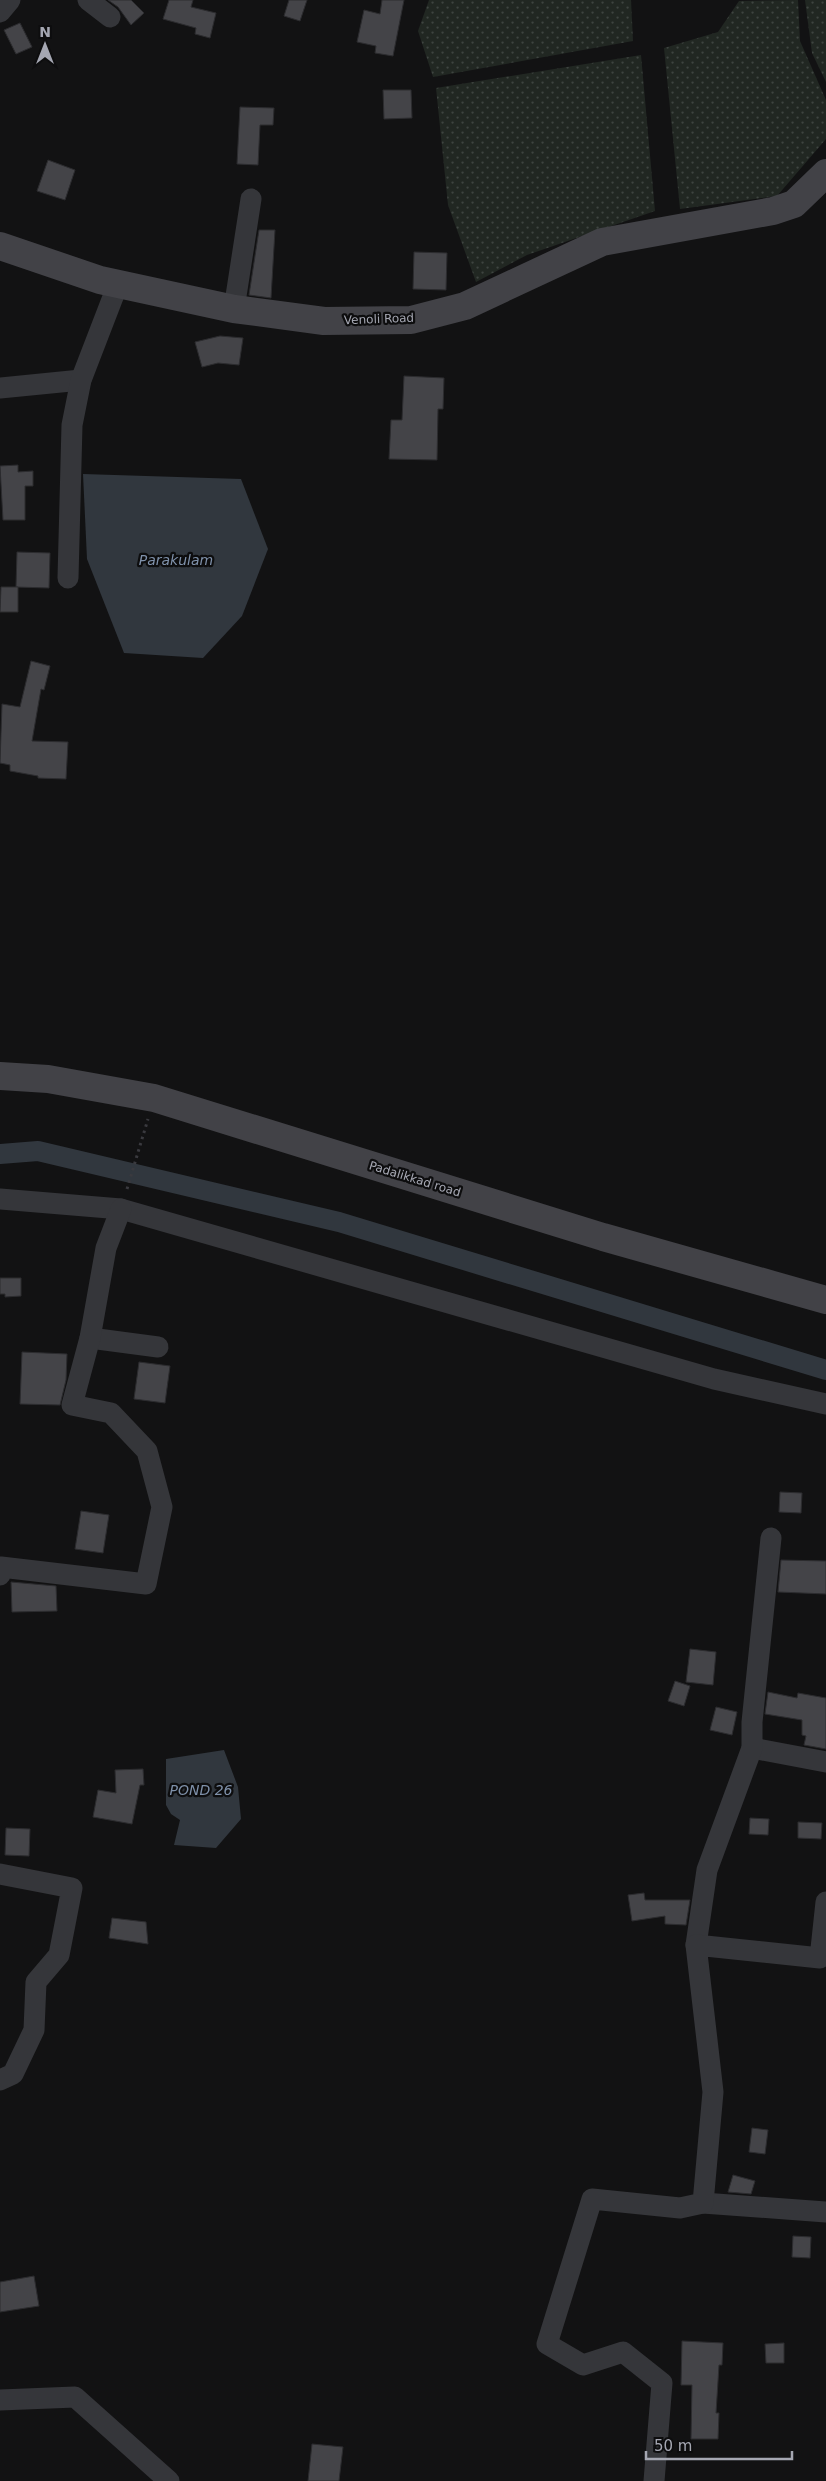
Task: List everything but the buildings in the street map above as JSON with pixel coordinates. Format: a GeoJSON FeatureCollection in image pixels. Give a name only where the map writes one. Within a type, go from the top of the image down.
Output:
{"type":"FeatureCollection","features":[{"type":"Feature","properties":{"kind":"street"},"geometry":{"type":"LineString","coordinates":[[0,12],[10,0]]}},
{"type":"Feature","properties":{"kind":"street"},"geometry":{"type":"LineString","coordinates":[[88,0],[110,17]]}},
{"type":"Feature","properties":{"kind":"street","name":"Venoli Road"},"geometry":{"type":"LineString","coordinates":[[0,246],[100,280],[234,309],[324,321],[410,320],[465,306],[602,242],[773,211],[794,204],[826,173]]}},
{"type":"Feature","properties":{"kind":"street"},"geometry":{"type":"LineString","coordinates":[[234,309],[250,199]]}},
{"type":"Feature","properties":{"kind":"street"},"geometry":{"type":"LineString","coordinates":[[68,578],[72,425],[81,380],[118,284]]}},
{"type":"Feature","properties":{"kind":"street"},"geometry":{"type":"LineString","coordinates":[[0,388],[81,380]]}},
{"type":"Feature","properties":{"kind":"street","name":"Padalikkad road"},"geometry":{"type":"LineString","coordinates":[[0,1076],[48,1079],[154,1098],[603,1237],[826,1300]]}},
{"type":"Feature","properties":{"kind":"street"},"geometry":{"type":"LineString","coordinates":[[0,1199],[121,1209],[714,1378],[826,1404]]}},
{"type":"Feature","properties":{"kind":"street"},"geometry":{"type":"LineString","coordinates":[[0,1575],[0,1567],[146,1584],[162,1507],[147,1451],[111,1413],[72,1405],[90,1338],[106,1248],[121,1209]]}},
{"type":"Feature","properties":{"kind":"street"},"geometry":{"type":"LineString","coordinates":[[90,1338],[158,1347]]}},
{"type":"Feature","properties":{"kind":"street"},"geometry":{"type":"LineString","coordinates":[[703,2203],[713,2092],[696,1945],[707,1870],[752,1748],[752,1722],[771,1538]]}},
{"type":"Feature","properties":{"kind":"street"},"geometry":{"type":"LineString","coordinates":[[752,1748],[826,1762]]}},
{"type":"Feature","properties":{"kind":"street"},"geometry":{"type":"LineString","coordinates":[[0,1874],[72,1888],[60,1955],[36,1982],[34,2030],[13,2074],[0,2080]]}},
{"type":"Feature","properties":{"kind":"street"},"geometry":{"type":"LineString","coordinates":[[696,1945],[820,1958],[826,1902]]}},
{"type":"Feature","properties":{"kind":"street"},"geometry":{"type":"LineString","coordinates":[[654,2481],[662,2383],[623,2352],[583,2365],[547,2344],[592,2199],[680,2208],[703,2203],[826,2212]]}},
{"type":"Feature","properties":{"kind":"street"},"geometry":{"type":"LineString","coordinates":[[0,2400],[76,2396],[168,2481]]}},
{"type":"Feature","properties":{"kind":"path"},"geometry":{"type":"LineString","coordinates":[[121,1209],[154,1098]]}},
{"type":"Feature","properties":{"kind":"shaded area"},"geometry":{"type":"Polygon","coordinates":[[[429,0],[631,0],[633,41],[433,77],[418,31],[429,0]]]}},
{"type":"Feature","properties":{"kind":"shaded area"},"geometry":{"type":"Polygon","coordinates":[[[798,0],[800,41],[826,100],[826,139],[777,196],[680,209],[664,48],[718,32],[739,1],[798,0]]]}},
{"type":"Feature","properties":{"kind":"shaded area"},"geometry":{"type":"Polygon","coordinates":[[[805,0],[826,0],[826,82],[812,53],[805,0]]]}},
{"type":"Feature","properties":{"kind":"shaded area"},"geometry":{"type":"Polygon","coordinates":[[[641,55],[655,211],[527,255],[476,282],[448,205],[436,88],[641,55]]]}},
{"type":"Feature","properties":{"kind":"water","name":"Parakulam"},"geometry":{"type":"Polygon","coordinates":[[[83,474],[241,479],[268,549],[242,616],[203,658],[124,653],[87,559],[83,474]]]}},
{"type":"Feature","properties":{"kind":"water","name":"POND 26"},"geometry":{"type":"Polygon","coordinates":[[[224,1750],[238,1787],[241,1819],[216,1848],[174,1845],[180,1820],[171,1814],[166,1805],[166,1759],[224,1750]]]}},
{"type":"Feature","properties":{"kind":"waterway"},"geometry":{"type":"LineString","coordinates":[[0,1154],[38,1151],[339,1222],[826,1370]]}}]}
